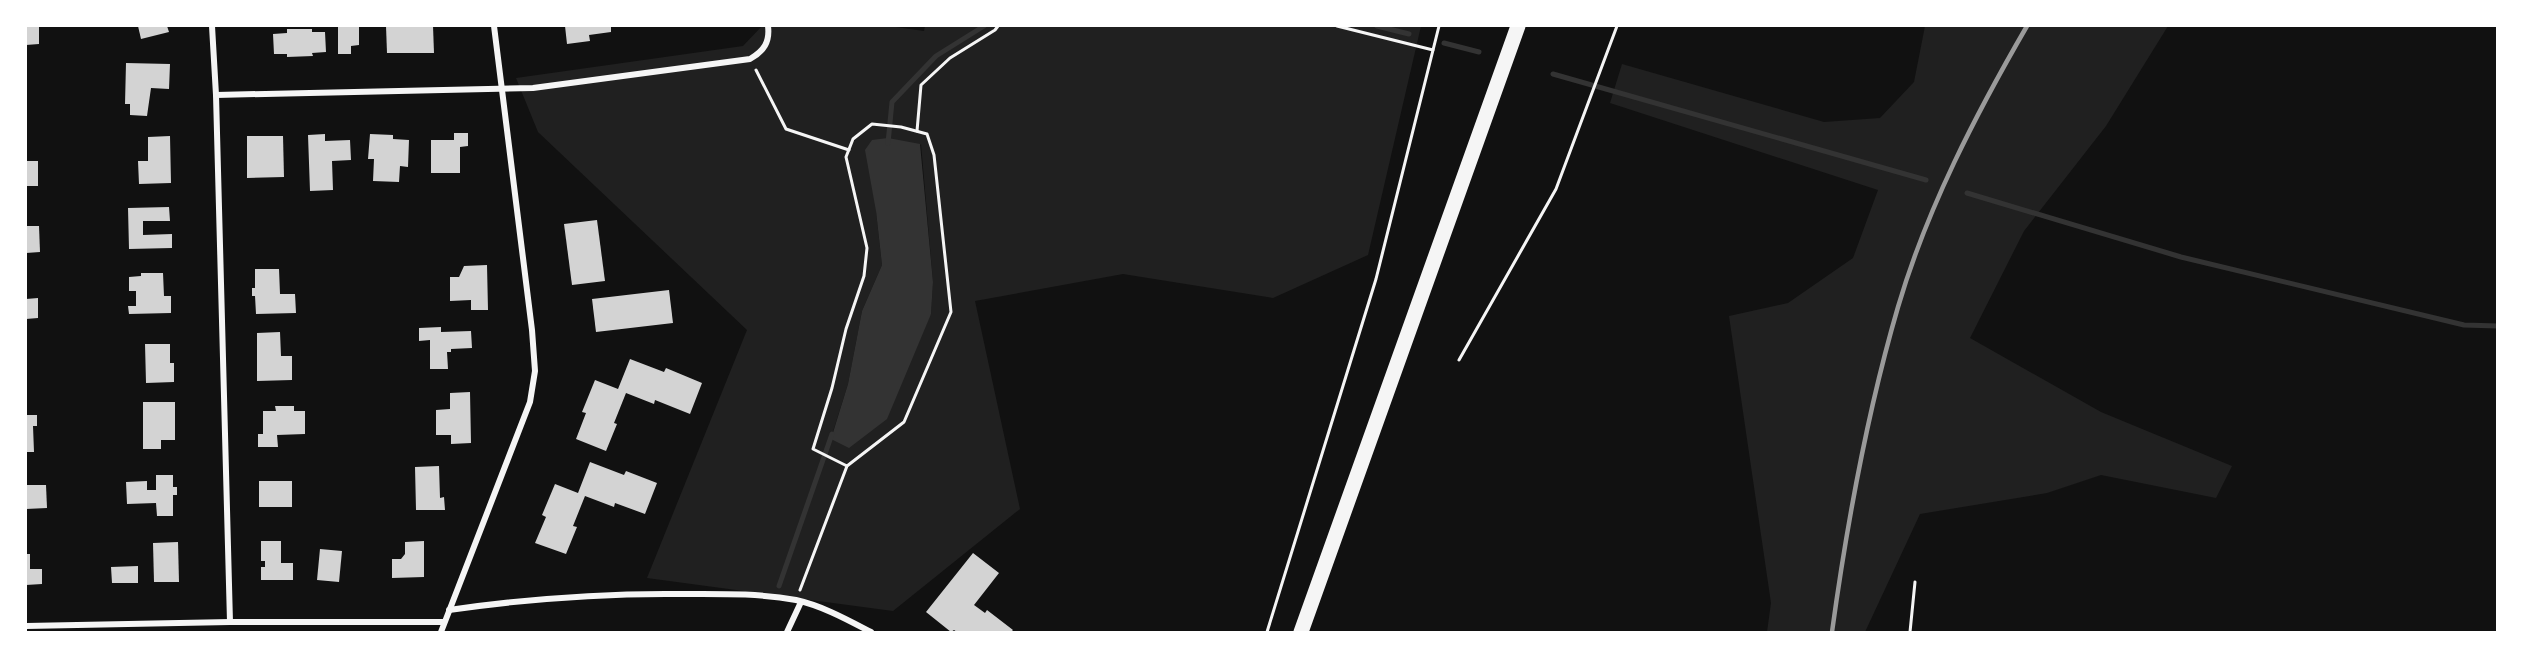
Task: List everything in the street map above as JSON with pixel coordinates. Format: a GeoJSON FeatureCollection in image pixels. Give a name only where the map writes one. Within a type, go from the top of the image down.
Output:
{"type":"FeatureCollection","features":[{"type":"Feature","properties":{"kind":"main road"},"geometry":{"type":"LineString","coordinates":[[1301,633],[1518,26]]}},
{"type":"Feature","properties":{"kind":"street"},"geometry":{"type":"LineString","coordinates":[[212,26],[216,95],[230,622]]}},
{"type":"Feature","properties":{"kind":"street"},"geometry":{"type":"LineString","coordinates":[[441,633],[513,452],[530,402],[535,371],[504,88],[494,26]]}},
{"type":"Feature","properties":{"kind":"street"},"geometry":{"type":"LineString","coordinates":[[216,95],[533,88],[750,59],[761,53],[768,42],[768,26]]}},
{"type":"Feature","properties":{"kind":"street"},"geometry":{"type":"LineString","coordinates":[[449,610],[503,602],[642,594],[739,594],[799,601],[839,615],[872,633]]}},
{"type":"Feature","properties":{"kind":"street"},"geometry":{"type":"LineString","coordinates":[[787,633],[799,601]]}},
{"type":"Feature","properties":{"kind":"street"},"geometry":{"type":"LineString","coordinates":[[26,626],[230,622],[444,622]]}},
{"type":"Feature","properties":{"kind":"path"},"geometry":{"type":"LineString","coordinates":[[917,131],[921,85],[950,58],[998,26]]}},
{"type":"Feature","properties":{"kind":"path"},"geometry":{"type":"LineString","coordinates":[[1337,26],[1433,50]]}},
{"type":"Feature","properties":{"kind":"path"},"geometry":{"type":"LineString","coordinates":[[1267,633],[1376,279],[1439,26]]}},
{"type":"Feature","properties":{"kind":"path"},"geometry":{"type":"LineString","coordinates":[[1459,360],[1556,189],[1617,26]]}},
{"type":"Feature","properties":{"kind":"path"},"geometry":{"type":"LineString","coordinates":[[750,59],[786,129],[849,150]]}},
{"type":"Feature","properties":{"kind":"path"},"geometry":{"type":"LineString","coordinates":[[799,601],[847,466],[904,422],[951,312],[934,154],[927,134],[901,127],[872,124],[853,139],[846,157],[867,248],[864,276],[846,329],[832,388],[813,449],[847,466]]}},
{"type":"Feature","properties":{"kind":"path"},"geometry":{"type":"LineString","coordinates":[[1910,633],[1915,582]]}},
{"type":"Feature","properties":{"kind":"shaded area"},"geometry":{"type":"Polygon","coordinates":[[[762,26],[889,26],[924,31],[925,26],[1421,26],[1368,255],[1273,298],[1123,274],[975,301],[1020,509],[893,611],[647,578],[747,330],[538,132],[516,78],[743,46],[762,26]],[[921,144],[876,211],[882,265],[862,311],[848,384],[831,438],[931,314],[933,282],[921,144]]]}},
{"type":"Feature","properties":{"kind":"shaded area"},"geometry":{"type":"Polygon","coordinates":[[[1925,26],[2168,26],[2106,126],[2024,231],[1970,338],[2101,412],[2232,466],[2216,498],[2101,475],[2047,493],[1920,514],[1865,632],[1767,632],[1771,603],[1729,316],[1788,303],[1853,258],[1878,190],[1610,103],[1622,64],[1824,122],[1880,118],[1914,82],[1925,26]]]}},
{"type":"Feature","properties":{"kind":"shaded area"},"geometry":{"type":"Polygon","coordinates":[[[888,138],[920,144],[933,282],[931,314],[887,419],[849,448],[831,439],[848,384],[862,311],[882,265],[876,211],[865,150],[872,140],[888,138]]]}},
{"type":"Feature","properties":{"kind":"building"},"geometry":{"type":"Polygon","coordinates":[[[26,26],[39,26],[39,44],[26,45],[26,26]]]}},
{"type":"Feature","properties":{"kind":"building"},"geometry":{"type":"Polygon","coordinates":[[[138,26],[167,26],[169,32],[141,39],[138,26]]]}},
{"type":"Feature","properties":{"kind":"building"},"geometry":{"type":"Polygon","coordinates":[[[338,26],[359,26],[359,45],[351,46],[351,54],[338,54],[338,26]]]}},
{"type":"Feature","properties":{"kind":"building"},"geometry":{"type":"Polygon","coordinates":[[[386,26],[433,26],[434,53],[387,53],[386,26]]]}},
{"type":"Feature","properties":{"kind":"building"},"geometry":{"type":"Polygon","coordinates":[[[565,26],[611,26],[611,32],[589,35],[590,41],[567,44],[565,26]]]}},
{"type":"Feature","properties":{"kind":"building"},"geometry":{"type":"Polygon","coordinates":[[[287,29],[312,29],[312,32],[325,32],[326,52],[312,53],[313,56],[287,57],[287,54],[274,54],[273,34],[287,33],[287,29]]]}},
{"type":"Feature","properties":{"kind":"building"},"geometry":{"type":"Polygon","coordinates":[[[126,63],[170,64],[169,89],[151,88],[147,116],[130,115],[130,104],[125,104],[126,63]]]}},
{"type":"Feature","properties":{"kind":"building"},"geometry":{"type":"Polygon","coordinates":[[[454,133],[468,133],[468,146],[460,147],[460,173],[431,173],[431,140],[454,140],[454,133]]]}},
{"type":"Feature","properties":{"kind":"building"},"geometry":{"type":"Polygon","coordinates":[[[325,134],[325,141],[350,140],[351,160],[332,161],[333,190],[310,191],[308,135],[325,134]]]}},
{"type":"Feature","properties":{"kind":"building"},"geometry":{"type":"Polygon","coordinates":[[[370,134],[393,135],[393,139],[409,140],[408,167],[400,166],[399,182],[373,181],[374,159],[368,159],[370,134]]]}},
{"type":"Feature","properties":{"kind":"building"},"geometry":{"type":"Polygon","coordinates":[[[170,136],[171,183],[139,184],[138,161],[148,161],[148,137],[170,136]]]}},
{"type":"Feature","properties":{"kind":"building"},"geometry":{"type":"Polygon","coordinates":[[[247,136],[283,136],[284,177],[247,178],[247,136]]]}},
{"type":"Feature","properties":{"kind":"building"},"geometry":{"type":"Polygon","coordinates":[[[26,161],[38,161],[38,186],[26,186],[26,161]]]}},
{"type":"Feature","properties":{"kind":"building"},"geometry":{"type":"Polygon","coordinates":[[[169,207],[170,221],[143,221],[143,235],[172,234],[172,248],[129,249],[128,208],[169,207]]]}},
{"type":"Feature","properties":{"kind":"building"},"geometry":{"type":"Polygon","coordinates":[[[597,220],[605,281],[572,285],[564,224],[597,220]]]}},
{"type":"Feature","properties":{"kind":"building"},"geometry":{"type":"Polygon","coordinates":[[[26,226],[39,226],[40,252],[26,253],[26,226]]]}},
{"type":"Feature","properties":{"kind":"building"},"geometry":{"type":"Polygon","coordinates":[[[487,265],[488,310],[471,310],[471,300],[450,301],[450,277],[459,277],[464,266],[487,265]]]}},
{"type":"Feature","properties":{"kind":"building"},"geometry":{"type":"Polygon","coordinates":[[[255,269],[279,269],[280,294],[295,294],[296,313],[256,314],[255,296],[252,296],[252,288],[255,288],[255,269]]]}},
{"type":"Feature","properties":{"kind":"building"},"geometry":{"type":"Polygon","coordinates":[[[141,273],[163,273],[164,296],[171,296],[171,313],[129,314],[128,306],[136,306],[136,291],[129,291],[129,277],[141,276],[141,273]]]}},
{"type":"Feature","properties":{"kind":"building"},"geometry":{"type":"Polygon","coordinates":[[[669,290],[673,323],[596,332],[592,299],[669,290]]]}},
{"type":"Feature","properties":{"kind":"building"},"geometry":{"type":"Polygon","coordinates":[[[38,298],[38,318],[26,319],[26,299],[38,298]]]}},
{"type":"Feature","properties":{"kind":"building"},"geometry":{"type":"Polygon","coordinates":[[[441,327],[441,332],[471,331],[472,348],[451,349],[451,352],[447,352],[448,369],[430,369],[430,340],[419,341],[419,328],[441,327]]]}},
{"type":"Feature","properties":{"kind":"building"},"geometry":{"type":"Polygon","coordinates":[[[280,332],[281,356],[292,356],[292,380],[257,381],[257,333],[280,332]]]}},
{"type":"Feature","properties":{"kind":"building"},"geometry":{"type":"Polygon","coordinates":[[[145,344],[170,344],[170,363],[174,363],[174,382],[146,383],[145,344]]]}},
{"type":"Feature","properties":{"kind":"building"},"geometry":{"type":"Polygon","coordinates":[[[630,359],[664,372],[666,368],[702,383],[690,414],[655,400],[654,404],[626,393],[606,451],[576,439],[586,413],[582,412],[595,380],[618,389],[630,359]]]}},
{"type":"Feature","properties":{"kind":"building"},"geometry":{"type":"Polygon","coordinates":[[[470,392],[471,443],[451,444],[451,435],[436,435],[436,410],[450,409],[450,393],[470,392]]]}},
{"type":"Feature","properties":{"kind":"building"},"geometry":{"type":"Polygon","coordinates":[[[143,402],[175,402],[175,440],[161,440],[161,449],[143,449],[143,402]]]}},
{"type":"Feature","properties":{"kind":"building"},"geometry":{"type":"Polygon","coordinates":[[[275,406],[294,406],[294,411],[305,411],[305,434],[277,435],[278,447],[258,447],[258,434],[263,434],[263,411],[276,411],[275,406]]]}},
{"type":"Feature","properties":{"kind":"building"},"geometry":{"type":"Polygon","coordinates":[[[26,415],[37,415],[37,426],[33,426],[34,452],[26,452],[26,415]]]}},
{"type":"Feature","properties":{"kind":"building"},"geometry":{"type":"Polygon","coordinates":[[[590,462],[624,475],[626,471],[657,483],[645,514],[615,503],[614,507],[585,496],[573,526],[577,527],[566,554],[535,543],[546,517],[542,515],[555,484],[578,493],[590,462]]]}},
{"type":"Feature","properties":{"kind":"building"},"geometry":{"type":"Polygon","coordinates":[[[439,466],[440,498],[444,497],[445,510],[416,510],[415,467],[439,466]]]}},
{"type":"Feature","properties":{"kind":"building"},"geometry":{"type":"Polygon","coordinates":[[[156,475],[173,475],[173,487],[177,487],[177,495],[173,495],[173,516],[157,516],[156,503],[127,504],[126,482],[147,481],[147,490],[156,490],[156,475]]]}},
{"type":"Feature","properties":{"kind":"building"},"geometry":{"type":"Polygon","coordinates":[[[259,481],[292,481],[292,507],[259,507],[259,481]]]}},
{"type":"Feature","properties":{"kind":"building"},"geometry":{"type":"Polygon","coordinates":[[[26,485],[46,485],[47,508],[26,509],[26,485]]]}},
{"type":"Feature","properties":{"kind":"building"},"geometry":{"type":"Polygon","coordinates":[[[261,541],[281,541],[281,563],[293,563],[293,580],[261,580],[261,567],[265,567],[265,561],[261,561],[261,541]]]}},
{"type":"Feature","properties":{"kind":"building"},"geometry":{"type":"Polygon","coordinates":[[[424,541],[424,577],[392,578],[392,559],[401,559],[405,554],[405,542],[424,541]]]}},
{"type":"Feature","properties":{"kind":"building"},"geometry":{"type":"Polygon","coordinates":[[[178,542],[179,582],[154,582],[153,543],[178,542]]]}},
{"type":"Feature","properties":{"kind":"building"},"geometry":{"type":"Polygon","coordinates":[[[320,549],[342,551],[339,582],[317,580],[320,549]]]}},
{"type":"Feature","properties":{"kind":"building"},"geometry":{"type":"Polygon","coordinates":[[[973,553],[999,573],[974,605],[985,613],[987,610],[1013,630],[1011,632],[957,632],[954,630],[951,632],[926,612],[973,553]]]}},
{"type":"Feature","properties":{"kind":"building"},"geometry":{"type":"Polygon","coordinates":[[[26,554],[30,554],[30,569],[42,569],[42,584],[26,585],[26,554]]]}},
{"type":"Feature","properties":{"kind":"building"},"geometry":{"type":"Polygon","coordinates":[[[138,566],[138,583],[112,583],[111,567],[138,566]]]}},
{"type":"Feature","properties":{"kind":"waterway"},"geometry":{"type":"LineString","coordinates":[[888,143],[892,102],[936,56],[984,26]]}},
{"type":"Feature","properties":{"kind":"waterway"},"geometry":{"type":"LineString","coordinates":[[1377,26],[1409,34]]}},
{"type":"Feature","properties":{"kind":"waterway"},"geometry":{"type":"LineString","coordinates":[[1444,43],[1479,52]]}},
{"type":"Feature","properties":{"kind":"waterway"},"geometry":{"type":"LineString","coordinates":[[1553,74],[1926,180]]}},
{"type":"Feature","properties":{"kind":"waterway"},"geometry":{"type":"LineString","coordinates":[[1967,193],[2181,257],[2464,325],[2498,326]]}},
{"type":"Feature","properties":{"kind":"waterway"},"geometry":{"type":"LineString","coordinates":[[779,586],[832,434]]}},
{"type":"Feature","properties":{"kind":"railway"},"geometry":{"type":"LineString","coordinates":[[1832,632],[1851,509],[1867,428],[1898,307],[1923,234],[1954,162],[2027,26]]}}]}
